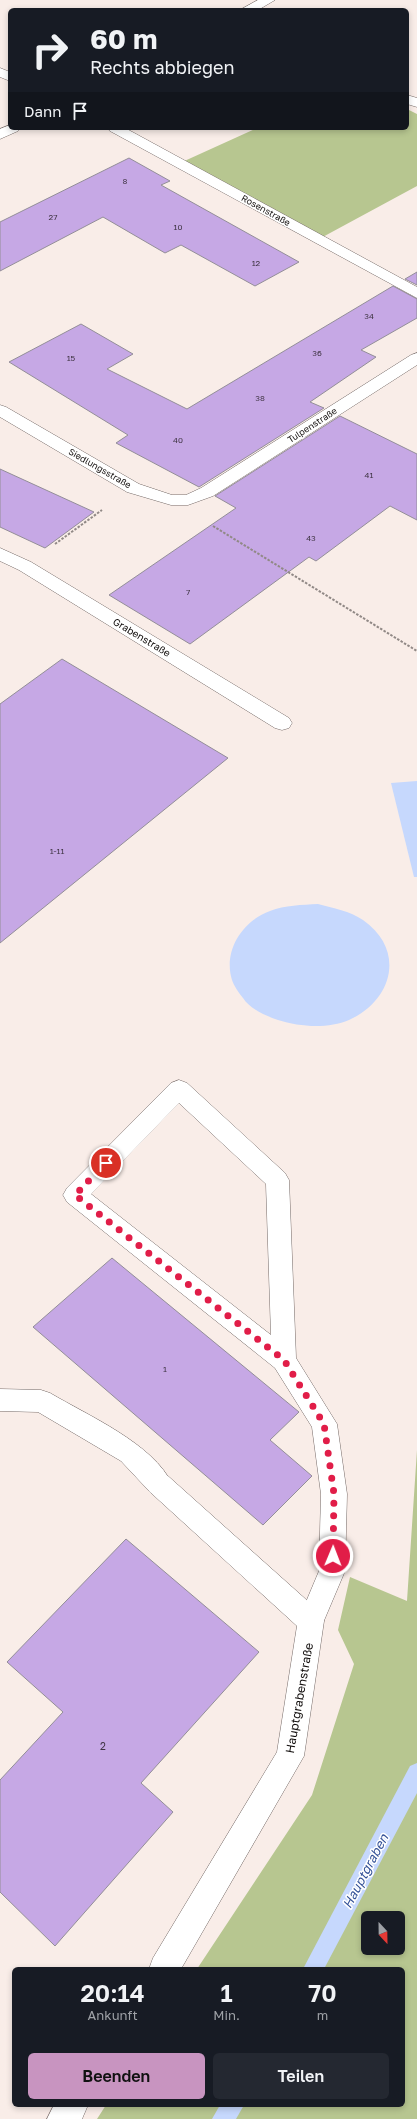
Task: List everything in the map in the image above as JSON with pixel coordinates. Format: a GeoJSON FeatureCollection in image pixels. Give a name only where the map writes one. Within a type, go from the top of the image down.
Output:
{"type":"FeatureCollection","features":[{"type":"Feature","properties":{"kind":"street"},"geometry":{"type":"LineString","coordinates":[[251,8],[269,0]]}},
{"type":"Feature","properties":{"kind":"street"},"geometry":{"type":"LineString","coordinates":[[0,135],[9,130]]}},
{"type":"Feature","properties":{"kind":"street","name":"Rosenstraße"},"geometry":{"type":"LineString","coordinates":[[119,130],[417,293]]}},
{"type":"Feature","properties":{"kind":"street","name":"Tulpenstraße"},"geometry":{"type":"LineString","coordinates":[[207,492],[417,358]]}},
{"type":"Feature","properties":{"kind":"street","name":"Siedlungsstraße"},"geometry":{"type":"LineString","coordinates":[[0,410],[133,488],[171,500],[188,500],[207,492]]}},
{"type":"Feature","properties":{"kind":"street","name":"Grabenstraße"},"geometry":{"type":"LineString","coordinates":[[0,554],[25,566],[282,723]]}},
{"type":"Feature","properties":{"kind":"street"},"geometry":{"type":"LineString","coordinates":[[179,1089],[277,1180],[284,1360],[75,1195],[179,1089]]}},
{"type":"Feature","properties":{"kind":"street","name":"Hauptgrabenstraße"},"geometry":{"type":"LineString","coordinates":[[165,1967],[290,1756],[311,1621],[332,1571],[334,1494],[324,1424],[284,1360]]}},
{"type":"Feature","properties":{"kind":"street"},"geometry":{"type":"LineString","coordinates":[[0,1400],[41,1401],[130,1453],[160,1484],[311,1621]]}},
{"type":"Feature","properties":{"kind":"street"},"geometry":{"type":"LineString","coordinates":[[63,2119],[72,2107]]}},
{"type":"Feature","properties":{"kind":"path"},"geometry":{"type":"LineString","coordinates":[[25,566],[133,488]]}},
{"type":"Feature","properties":{"kind":"path"},"geometry":{"type":"LineString","coordinates":[[171,500],[417,651]]}},
{"type":"Feature","properties":{"kind":"green space"},"geometry":{"type":"Polygon","coordinates":[[[409,110],[417,114],[417,186],[319,239],[180,163],[253,130],[409,130],[409,110]]]}},
{"type":"Feature","properties":{"kind":"green space"},"geometry":{"type":"Polygon","coordinates":[[[417,1450],[417,2119],[97,2119],[105,2107],[405,2107],[405,1967],[198,1967],[312,1795],[354,1664],[338,1630],[350,1577],[407,1601],[417,1450]]]}},
{"type":"Feature","properties":{"kind":"water"},"geometry":{"type":"Polygon","coordinates":[[[417,781],[417,877],[414,877],[391,783],[417,781]]]}},
{"type":"Feature","properties":{"kind":"water"},"geometry":{"type":"Polygon","coordinates":[[[318,904],[353,914],[377,932],[385,945],[389,960],[389,974],[384,987],[376,1000],[364,1011],[341,1023],[323,1026],[295,1024],[263,1014],[246,1002],[232,980],[230,958],[237,938],[251,922],[270,911],[288,906],[318,904]]]}},
{"type":"Feature","properties":{"kind":"building"},"geometry":{"type":"Polygon","coordinates":[[[129,158],[170,181],[161,185],[299,262],[255,286],[181,245],[165,253],[103,217],[0,271],[0,222],[129,158]]]}},
{"type":"Feature","properties":{"kind":"building"},"geometry":{"type":"Polygon","coordinates":[[[417,272],[417,285],[405,279],[417,272]]]}},
{"type":"Feature","properties":{"kind":"building"},"geometry":{"type":"Polygon","coordinates":[[[393,286],[417,299],[417,318],[361,350],[376,357],[310,402],[324,408],[199,487],[116,443],[128,435],[9,362],[81,324],[133,354],[107,369],[187,409],[393,286]]]}},
{"type":"Feature","properties":{"kind":"building"},"geometry":{"type":"Polygon","coordinates":[[[340,416],[417,454],[417,520],[390,506],[316,561],[309,557],[190,644],[109,595],[236,508],[215,496],[340,416]]]}},
{"type":"Feature","properties":{"kind":"building"},"geometry":{"type":"Polygon","coordinates":[[[0,469],[94,512],[45,548],[0,527],[0,469]]]}},
{"type":"Feature","properties":{"kind":"building"},"geometry":{"type":"Polygon","coordinates":[[[62,659],[228,758],[0,943],[0,704],[62,659]]]}},
{"type":"Feature","properties":{"kind":"building"},"geometry":{"type":"Polygon","coordinates":[[[112,1258],[299,1412],[270,1440],[312,1476],[263,1525],[33,1327],[112,1258]]]}},
{"type":"Feature","properties":{"kind":"building"},"geometry":{"type":"Polygon","coordinates":[[[126,1539],[259,1652],[141,1783],[173,1812],[55,1946],[0,1892],[0,1780],[63,1712],[7,1662],[126,1539]]]}},
{"type":"Feature","properties":{"kind":"waterway","name":"Hauptgraben"},"geometry":{"type":"LineString","coordinates":[[314,1967],[417,1773]]}},
{"type":"Feature","properties":{"kind":"waterway","name":"Hauptgraben"},"geometry":{"type":"LineString","coordinates":[[223,2119],[232,2107]]}},
{"type":"Feature","properties":{"kind":"route"},"geometry":{"type":"LineString","coordinates":[[106,1163],[75,1195],[284,1360],[324,1424],[334,1494],[333,1556]]}}]}
